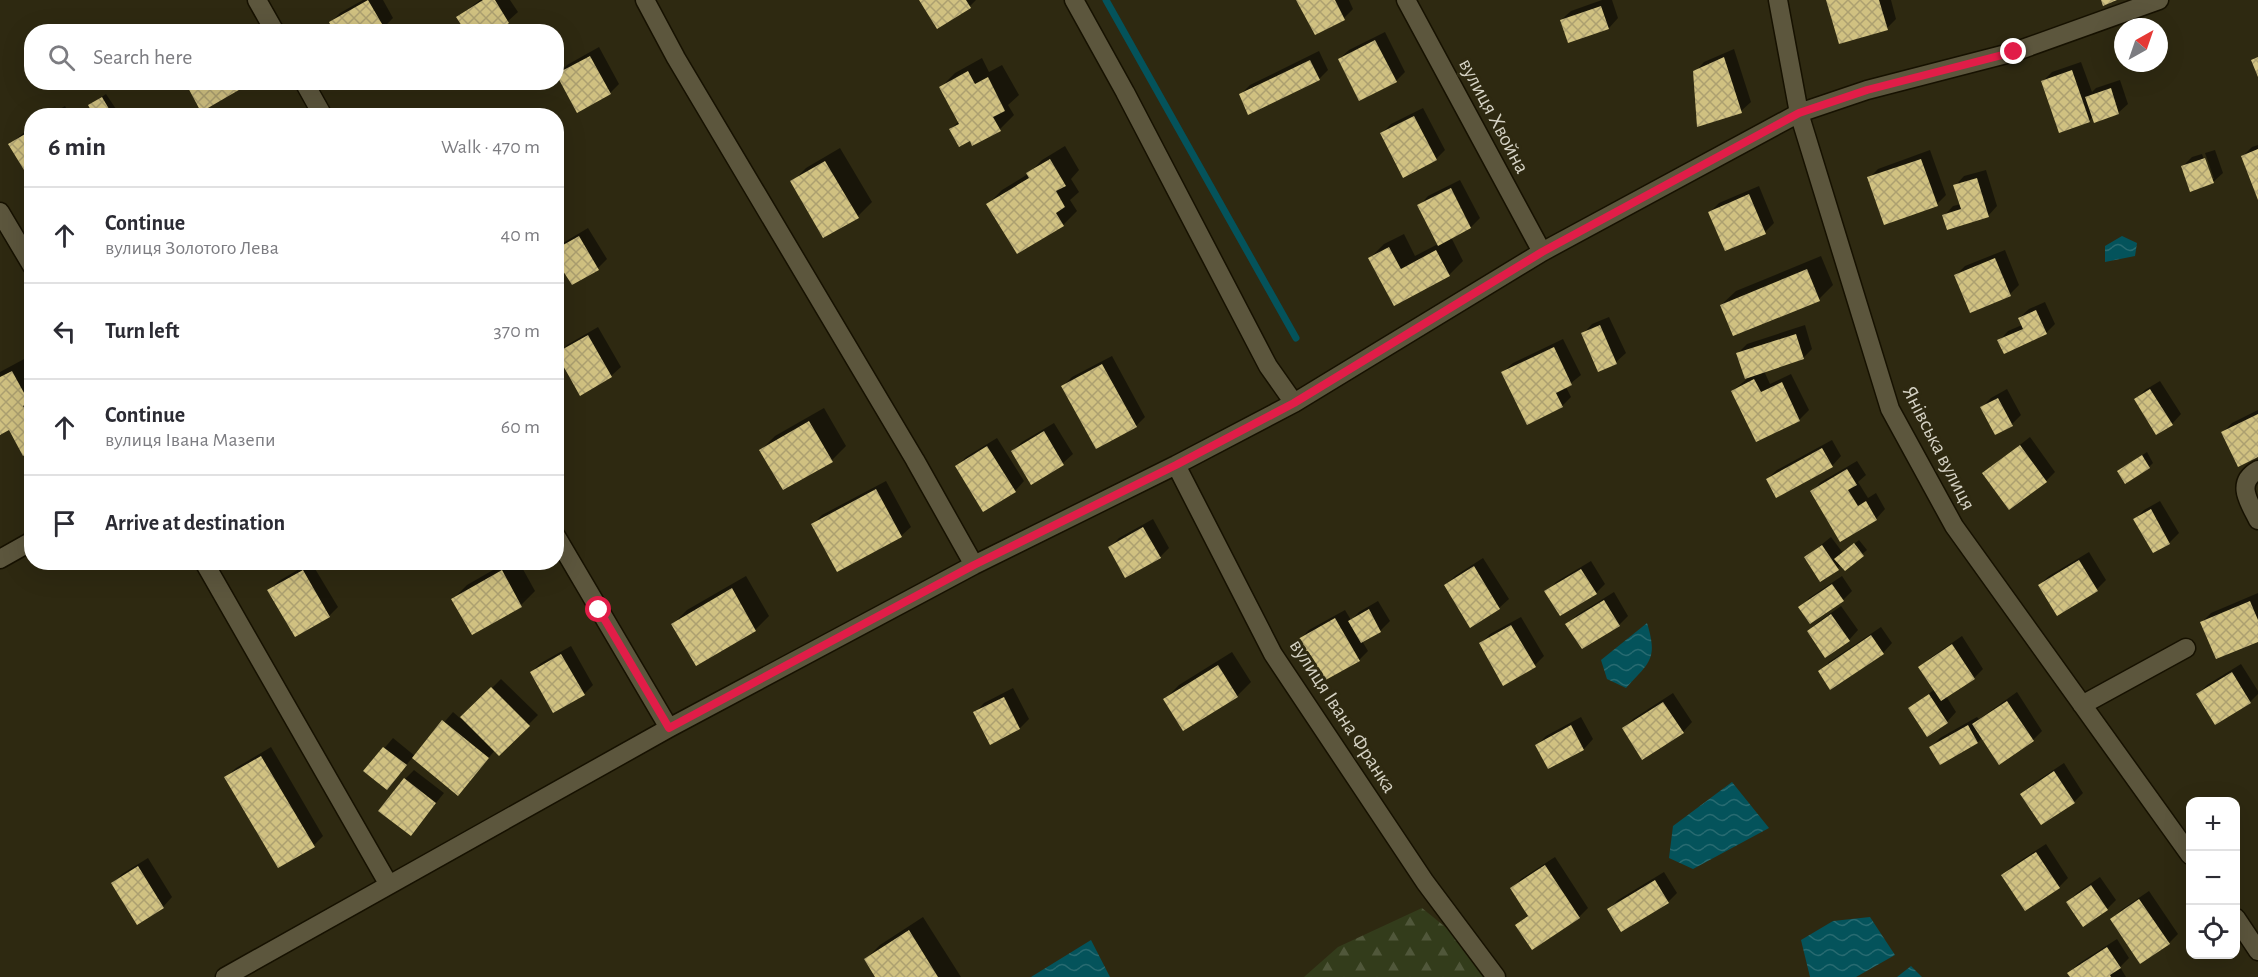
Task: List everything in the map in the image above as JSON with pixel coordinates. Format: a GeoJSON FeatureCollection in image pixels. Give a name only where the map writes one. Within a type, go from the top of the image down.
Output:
{"type":"FeatureCollection","features":[{"type":"Feature","properties":{"kind":"street"},"geometry":{"type":"LineString","coordinates":[[257,0],[270,24]]}},
{"type":"Feature","properties":{"kind":"street"},"geometry":{"type":"LineString","coordinates":[[645,0],[676,58],[915,460],[974,565]]}},
{"type":"Feature","properties":{"kind":"street"},"geometry":{"type":"LineString","coordinates":[[1074,0],[1125,92],[1268,366],[1294,403]]}},
{"type":"Feature","properties":{"kind":"street","name":"вулиця Хвойна"},"geometry":{"type":"LineString","coordinates":[[1406,0],[1542,252]]}},
{"type":"Feature","properties":{"kind":"street","name":"Янівська вулиця"},"geometry":{"type":"LineString","coordinates":[[1778,0],[1799,113],[1890,409],[1954,526],[2187,851]]}},
{"type":"Feature","properties":{"kind":"street"},"geometry":{"type":"LineString","coordinates":[[225,977],[669,728],[974,565],[1176,465],[1294,403],[1542,252],[1799,113],[1867,90],[2014,52],[2159,0]]}},
{"type":"Feature","properties":{"kind":"street"},"geometry":{"type":"LineString","coordinates":[[308,90],[318,108]]}},
{"type":"Feature","properties":{"kind":"street"},"geometry":{"type":"LineString","coordinates":[[0,212],[24,252]]}},
{"type":"Feature","properties":{"kind":"street","name":"вулиця Івана Франка"},"geometry":{"type":"LineString","coordinates":[[1176,465],[1273,654],[1425,882],[1496,977]]}},
{"type":"Feature","properties":{"kind":"street"},"geometry":{"type":"LineString","coordinates":[[2258,470],[2247,478],[2244,487],[2258,520]]}},
{"type":"Feature","properties":{"kind":"street"},"geometry":{"type":"LineString","coordinates":[[0,559],[24,546]]}},
{"type":"Feature","properties":{"kind":"street"},"geometry":{"type":"LineString","coordinates":[[564,550],[669,728]]}},
{"type":"Feature","properties":{"kind":"street"},"geometry":{"type":"LineString","coordinates":[[209,570],[389,885]]}},
{"type":"Feature","properties":{"kind":"street"},"geometry":{"type":"LineString","coordinates":[[2082,705],[2186,648]]}},
{"type":"Feature","properties":{"kind":"street"},"geometry":{"type":"LineString","coordinates":[[2240,925],[2258,951]]}},
{"type":"Feature","properties":{"kind":"green space"},"geometry":{"type":"Polygon","coordinates":[[[1422,908],[1498,970],[1503,977],[1304,977],[1338,947],[1422,908]]]}},
{"type":"Feature","properties":{"kind":"water"},"geometry":{"type":"Polygon","coordinates":[[[2122,236],[2137,243],[2135,256],[2105,262],[2105,246],[2122,236]]]}},
{"type":"Feature","properties":{"kind":"water"},"geometry":{"type":"Polygon","coordinates":[[[1647,623],[1652,653],[1646,666],[1626,688],[1607,679],[1601,660],[1647,623]]]}},
{"type":"Feature","properties":{"kind":"water"},"geometry":{"type":"Polygon","coordinates":[[[1732,782],[1769,828],[1693,869],[1669,858],[1673,826],[1732,782]]]}},
{"type":"Feature","properties":{"kind":"water"},"geometry":{"type":"Polygon","coordinates":[[[1870,917],[1895,955],[1856,977],[1810,977],[1801,940],[1833,921],[1870,917]]]}},
{"type":"Feature","properties":{"kind":"water"},"geometry":{"type":"Polygon","coordinates":[[[1091,940],[1110,977],[1031,977],[1091,940]]]}},
{"type":"Feature","properties":{"kind":"water"},"geometry":{"type":"Polygon","coordinates":[[[1911,966],[1922,977],[1897,977],[1911,966]]]}},
{"type":"Feature","properties":{"kind":"building"},"geometry":{"type":"Polygon","coordinates":[[[368,0],[382,24],[330,24],[329,22],[368,0]]]}},
{"type":"Feature","properties":{"kind":"building"},"geometry":{"type":"Polygon","coordinates":[[[483,0],[495,0],[509,23],[461,24],[456,17],[483,0]]]}},
{"type":"Feature","properties":{"kind":"building"},"geometry":{"type":"Polygon","coordinates":[[[919,0],[966,0],[971,8],[937,29],[919,0]]]}},
{"type":"Feature","properties":{"kind":"building"},"geometry":{"type":"Polygon","coordinates":[[[1296,0],[1335,0],[1345,20],[1315,35],[1296,0]]]}},
{"type":"Feature","properties":{"kind":"building"},"geometry":{"type":"Polygon","coordinates":[[[1826,0],[1879,0],[1888,30],[1839,44],[1826,0]]]}},
{"type":"Feature","properties":{"kind":"building"},"geometry":{"type":"Polygon","coordinates":[[[2101,0],[2117,0],[2103,6],[2101,0]]]}},
{"type":"Feature","properties":{"kind":"building"},"geometry":{"type":"Polygon","coordinates":[[[1601,6],[1609,29],[1568,43],[1560,20],[1601,6]]]}},
{"type":"Feature","properties":{"kind":"building"},"geometry":{"type":"Polygon","coordinates":[[[1375,40],[1397,82],[1359,101],[1338,59],[1375,40]]]}},
{"type":"Feature","properties":{"kind":"building"},"geometry":{"type":"Polygon","coordinates":[[[590,56],[611,94],[577,113],[564,89],[564,70],[590,56]]]}},
{"type":"Feature","properties":{"kind":"building"},"geometry":{"type":"Polygon","coordinates":[[[1724,57],[1742,113],[1697,127],[1693,71],[1724,57]]]}},
{"type":"Feature","properties":{"kind":"building"},"geometry":{"type":"Polygon","coordinates":[[[2258,57],[2258,77],[2251,60],[2258,57]]]}},
{"type":"Feature","properties":{"kind":"building"},"geometry":{"type":"Polygon","coordinates":[[[1310,60],[1320,80],[1248,115],[1239,94],[1310,60]]]}},
{"type":"Feature","properties":{"kind":"building"},"geometry":{"type":"Polygon","coordinates":[[[2072,70],[2090,122],[2059,133],[2041,81],[2072,70]]]}},
{"type":"Feature","properties":{"kind":"building"},"geometry":{"type":"Polygon","coordinates":[[[968,71],[975,84],[988,77],[1005,111],[993,117],[1001,131],[972,146],[970,141],[959,147],[949,129],[959,124],[939,87],[968,71]]]}},
{"type":"Feature","properties":{"kind":"building"},"geometry":{"type":"Polygon","coordinates":[[[2111,88],[2119,114],[2094,123],[2085,97],[2111,88]]]}},
{"type":"Feature","properties":{"kind":"building"},"geometry":{"type":"Polygon","coordinates":[[[189,90],[239,90],[208,108],[199,108],[189,90]]]}},
{"type":"Feature","properties":{"kind":"building"},"geometry":{"type":"Polygon","coordinates":[[[102,97],[108,108],[90,108],[88,105],[102,97]]]}},
{"type":"Feature","properties":{"kind":"building"},"geometry":{"type":"Polygon","coordinates":[[[1414,116],[1437,160],[1403,178],[1380,133],[1414,116]]]}},
{"type":"Feature","properties":{"kind":"building"},"geometry":{"type":"Polygon","coordinates":[[[24,135],[24,170],[8,144],[24,135]]]}},
{"type":"Feature","properties":{"kind":"building"},"geometry":{"type":"Polygon","coordinates":[[[2258,149],[2258,200],[2241,156],[2258,149]]]}},
{"type":"Feature","properties":{"kind":"building"},"geometry":{"type":"Polygon","coordinates":[[[2205,158],[2214,183],[2190,192],[2181,166],[2205,158]]]}},
{"type":"Feature","properties":{"kind":"building"},"geometry":{"type":"Polygon","coordinates":[[[1050,159],[1066,186],[1056,191],[1065,207],[1056,213],[1064,226],[1017,254],[986,204],[1029,178],[1026,173],[1050,159]]]}},
{"type":"Feature","properties":{"kind":"building"},"geometry":{"type":"Polygon","coordinates":[[[1921,159],[1938,206],[1884,225],[1867,177],[1921,159]]]}},
{"type":"Feature","properties":{"kind":"building"},"geometry":{"type":"Polygon","coordinates":[[[825,161],[859,218],[823,238],[790,181],[825,161]]]}},
{"type":"Feature","properties":{"kind":"building"},"geometry":{"type":"Polygon","coordinates":[[[1977,178],[1989,217],[1947,230],[1942,215],[1961,209],[1953,185],[1977,178]]]}},
{"type":"Feature","properties":{"kind":"building"},"geometry":{"type":"Polygon","coordinates":[[[1451,188],[1471,228],[1438,246],[1417,205],[1451,188]]]}},
{"type":"Feature","properties":{"kind":"building"},"geometry":{"type":"Polygon","coordinates":[[[1749,194],[1766,234],[1725,251],[1708,212],[1749,194]]]}},
{"type":"Feature","properties":{"kind":"building"},"geometry":{"type":"Polygon","coordinates":[[[579,236],[599,270],[572,285],[564,272],[564,244],[579,236]]]}},
{"type":"Feature","properties":{"kind":"building"},"geometry":{"type":"Polygon","coordinates":[[[1389,247],[1401,269],[1436,250],[1450,276],[1394,306],[1368,258],[1389,247]]]}},
{"type":"Feature","properties":{"kind":"building"},"geometry":{"type":"Polygon","coordinates":[[[1995,258],[2011,296],[1970,313],[1954,275],[1995,258]]]}},
{"type":"Feature","properties":{"kind":"building"},"geometry":{"type":"Polygon","coordinates":[[[1807,269],[1820,301],[1733,336],[1720,305],[1807,269]]]}},
{"type":"Feature","properties":{"kind":"building"},"geometry":{"type":"Polygon","coordinates":[[[2036,310],[2047,334],[2004,354],[1997,340],[2023,329],[2018,318],[2036,310]]]}},
{"type":"Feature","properties":{"kind":"building"},"geometry":{"type":"Polygon","coordinates":[[[1600,325],[1617,364],[1598,372],[1581,333],[1600,325]]]}},
{"type":"Feature","properties":{"kind":"building"},"geometry":{"type":"Polygon","coordinates":[[[1796,334],[1804,359],[1745,379],[1736,353],[1796,334]]]}},
{"type":"Feature","properties":{"kind":"building"},"geometry":{"type":"Polygon","coordinates":[[[588,335],[612,377],[580,396],[564,367],[564,348],[588,335]]]}},
{"type":"Feature","properties":{"kind":"building"},"geometry":{"type":"Polygon","coordinates":[[[1554,347],[1572,385],[1556,393],[1563,407],[1527,425],[1501,372],[1554,347]]]}},
{"type":"Feature","properties":{"kind":"building"},"geometry":{"type":"Polygon","coordinates":[[[1102,364],[1137,427],[1096,449],[1061,386],[1102,364]]]}},
{"type":"Feature","properties":{"kind":"building"},"geometry":{"type":"Polygon","coordinates":[[[12,371],[24,393],[23,456],[9,430],[0,435],[0,377],[12,371]]]}},
{"type":"Feature","properties":{"kind":"building"},"geometry":{"type":"Polygon","coordinates":[[[1754,379],[1761,392],[1782,382],[1800,421],[1756,442],[1731,391],[1754,379]]]}},
{"type":"Feature","properties":{"kind":"building"},"geometry":{"type":"Polygon","coordinates":[[[2150,389],[2173,425],[2156,435],[2134,399],[2150,389]]]}},
{"type":"Feature","properties":{"kind":"building"},"geometry":{"type":"Polygon","coordinates":[[[1998,398],[2013,426],[1995,435],[1980,407],[1998,398]]]}},
{"type":"Feature","properties":{"kind":"building"},"geometry":{"type":"Polygon","coordinates":[[[2258,414],[2258,457],[2238,467],[2221,432],[2258,414]]]}},
{"type":"Feature","properties":{"kind":"building"},"geometry":{"type":"Polygon","coordinates":[[[809,421],[833,462],[783,490],[759,450],[809,421]]]}},
{"type":"Feature","properties":{"kind":"building"},"geometry":{"type":"Polygon","coordinates":[[[1044,431],[1064,465],[1031,485],[1011,451],[1044,431]]]}},
{"type":"Feature","properties":{"kind":"building"},"geometry":{"type":"Polygon","coordinates":[[[2020,445],[2047,482],[2009,510],[1982,473],[2020,445]]]}},
{"type":"Feature","properties":{"kind":"building"},"geometry":{"type":"Polygon","coordinates":[[[987,446],[1016,492],[983,512],[955,466],[987,446]]]}},
{"type":"Feature","properties":{"kind":"building"},"geometry":{"type":"Polygon","coordinates":[[[1822,448],[1833,467],[1776,498],[1766,479],[1822,448]]]}},
{"type":"Feature","properties":{"kind":"building"},"geometry":{"type":"Polygon","coordinates":[[[2142,455],[2150,468],[2125,484],[2117,471],[2142,455]]]}},
{"type":"Feature","properties":{"kind":"building"},"geometry":{"type":"Polygon","coordinates":[[[1847,469],[1857,485],[1848,490],[1858,506],[1866,501],[1877,520],[1840,542],[1810,491],[1847,469]]]}},
{"type":"Feature","properties":{"kind":"building"},"geometry":{"type":"Polygon","coordinates":[[[876,489],[902,537],[837,572],[811,524],[876,489]]]}},
{"type":"Feature","properties":{"kind":"building"},"geometry":{"type":"Polygon","coordinates":[[[2151,509],[2170,544],[2153,553],[2133,519],[2151,509]]]}},
{"type":"Feature","properties":{"kind":"building"},"geometry":{"type":"Polygon","coordinates":[[[1143,527],[1161,558],[1125,578],[1108,547],[1143,527]]]}},
{"type":"Feature","properties":{"kind":"building"},"geometry":{"type":"Polygon","coordinates":[[[1854,543],[1864,556],[1845,571],[1834,559],[1854,543]]]}},
{"type":"Feature","properties":{"kind":"building"},"geometry":{"type":"Polygon","coordinates":[[[1822,545],[1839,570],[1820,582],[1804,557],[1822,545]]]}},
{"type":"Feature","properties":{"kind":"building"},"geometry":{"type":"Polygon","coordinates":[[[2079,560],[2098,591],[2057,616],[2038,585],[2079,560]]]}},
{"type":"Feature","properties":{"kind":"building"},"geometry":{"type":"Polygon","coordinates":[[[1474,566],[1500,609],[1470,628],[1444,585],[1474,566]]]}},
{"type":"Feature","properties":{"kind":"building"},"geometry":{"type":"Polygon","coordinates":[[[1581,569],[1597,594],[1560,616],[1544,591],[1581,569]]]}},
{"type":"Feature","properties":{"kind":"building"},"geometry":{"type":"Polygon","coordinates":[[[303,570],[330,617],[295,637],[267,590],[303,570]]]}},
{"type":"Feature","properties":{"kind":"building"},"geometry":{"type":"Polygon","coordinates":[[[502,570],[522,607],[472,635],[451,599],[502,570]]]}},
{"type":"Feature","properties":{"kind":"building"},"geometry":{"type":"Polygon","coordinates":[[[1832,584],[1844,601],[1810,624],[1798,607],[1832,584]]]}},
{"type":"Feature","properties":{"kind":"building"},"geometry":{"type":"Polygon","coordinates":[[[732,588],[756,631],[696,666],[671,624],[732,588]]]}},
{"type":"Feature","properties":{"kind":"building"},"geometry":{"type":"Polygon","coordinates":[[[1604,600],[1620,626],[1582,649],[1565,624],[1604,600]]]}},
{"type":"Feature","properties":{"kind":"building"},"geometry":{"type":"Polygon","coordinates":[[[2250,601],[2258,620],[2258,642],[2216,659],[2200,622],[2250,601]]]}},
{"type":"Feature","properties":{"kind":"building"},"geometry":{"type":"Polygon","coordinates":[[[1369,609],[1381,632],[1361,643],[1348,621],[1369,609]]]}},
{"type":"Feature","properties":{"kind":"building"},"geometry":{"type":"Polygon","coordinates":[[[1831,614],[1850,641],[1825,658],[1807,631],[1831,614]]]}},
{"type":"Feature","properties":{"kind":"building"},"geometry":{"type":"Polygon","coordinates":[[[1335,618],[1360,661],[1322,682],[1298,639],[1335,618]]]}},
{"type":"Feature","properties":{"kind":"building"},"geometry":{"type":"Polygon","coordinates":[[[1511,625],[1536,667],[1503,686],[1479,643],[1511,625]]]}},
{"type":"Feature","properties":{"kind":"building"},"geometry":{"type":"Polygon","coordinates":[[[1871,635],[1884,654],[1830,690],[1818,671],[1871,635]]]}},
{"type":"Feature","properties":{"kind":"building"},"geometry":{"type":"Polygon","coordinates":[[[1952,644],[1975,679],[1941,701],[1918,667],[1952,644]]]}},
{"type":"Feature","properties":{"kind":"building"},"geometry":{"type":"Polygon","coordinates":[[[561,654],[585,695],[553,713],[530,672],[561,654]]]}},
{"type":"Feature","properties":{"kind":"building"},"geometry":{"type":"Polygon","coordinates":[[[1218,665],[1238,697],[1183,731],[1163,699],[1218,665]]]}},
{"type":"Feature","properties":{"kind":"building"},"geometry":{"type":"Polygon","coordinates":[[[2232,672],[2251,703],[2215,725],[2196,694],[2232,672]]]}},
{"type":"Feature","properties":{"kind":"building"},"geometry":{"type":"Polygon","coordinates":[[[491,687],[530,726],[499,756],[460,717],[491,687]]]}},
{"type":"Feature","properties":{"kind":"building"},"geometry":{"type":"Polygon","coordinates":[[[1929,694],[1948,723],[1927,737],[1908,708],[1929,694]]]}},
{"type":"Feature","properties":{"kind":"building"},"geometry":{"type":"Polygon","coordinates":[[[1004,697],[1020,729],[990,745],[973,712],[1004,697]]]}},
{"type":"Feature","properties":{"kind":"building"},"geometry":{"type":"Polygon","coordinates":[[[2007,701],[2034,741],[1999,765],[1972,724],[2007,701]]]}},
{"type":"Feature","properties":{"kind":"building"},"geometry":{"type":"Polygon","coordinates":[[[1663,702],[1684,733],[1642,760],[1622,728],[1663,702]]]}},
{"type":"Feature","properties":{"kind":"building"},"geometry":{"type":"Polygon","coordinates":[[[442,720],[489,758],[458,796],[412,758],[442,720]]]}},
{"type":"Feature","properties":{"kind":"building"},"geometry":{"type":"Polygon","coordinates":[[[1571,725],[1584,750],[1548,769],[1535,745],[1571,725]]]}},
{"type":"Feature","properties":{"kind":"building"},"geometry":{"type":"Polygon","coordinates":[[[1968,725],[1978,743],[1940,765],[1929,747],[1968,725]]]}},
{"type":"Feature","properties":{"kind":"building"},"geometry":{"type":"Polygon","coordinates":[[[383,747],[407,765],[387,790],[363,771],[383,747]]]}},
{"type":"Feature","properties":{"kind":"building"},"geometry":{"type":"Polygon","coordinates":[[[261,756],[315,847],[278,868],[224,777],[261,756]]]}},
{"type":"Feature","properties":{"kind":"building"},"geometry":{"type":"Polygon","coordinates":[[[2054,771],[2075,803],[2041,825],[2020,794],[2054,771]]]}},
{"type":"Feature","properties":{"kind":"building"},"geometry":{"type":"Polygon","coordinates":[[[404,778],[436,803],[411,836],[378,811],[404,778]]]}},
{"type":"Feature","properties":{"kind":"building"},"geometry":{"type":"Polygon","coordinates":[[[2036,852],[2060,888],[2025,911],[2001,875],[2036,852]]]}},
{"type":"Feature","properties":{"kind":"building"},"geometry":{"type":"Polygon","coordinates":[[[1545,865],[1580,918],[1532,950],[1515,925],[1528,916],[1510,888],[1545,865]]]}},
{"type":"Feature","properties":{"kind":"building"},"geometry":{"type":"Polygon","coordinates":[[[138,866],[164,908],[137,925],[111,883],[138,866]]]}},
{"type":"Feature","properties":{"kind":"building"},"geometry":{"type":"Polygon","coordinates":[[[1655,880],[1669,903],[1621,932],[1607,909],[1655,880]]]}},
{"type":"Feature","properties":{"kind":"building"},"geometry":{"type":"Polygon","coordinates":[[[2091,885],[2108,910],[2083,927],[2066,902],[2091,885]]]}},
{"type":"Feature","properties":{"kind":"building"},"geometry":{"type":"Polygon","coordinates":[[[2139,899],[2170,944],[2140,964],[2110,919],[2139,899]]]}},
{"type":"Feature","properties":{"kind":"building"},"geometry":{"type":"Polygon","coordinates":[[[909,930],[938,977],[875,977],[864,959],[909,930]]]}},
{"type":"Feature","properties":{"kind":"building"},"geometry":{"type":"Polygon","coordinates":[[[2107,947],[2121,968],[2110,975],[2111,977],[2070,977],[2067,973],[2107,947]]]}},
{"type":"Feature","properties":{"kind":"waterway"},"geometry":{"type":"LineString","coordinates":[[1106,0],[1296,338]]}},
{"type":"Feature","properties":{"kind":"route"},"geometry":{"type":"LineString","coordinates":[[599,610],[669,728],[974,565],[1176,465],[1294,403],[1542,252],[1799,113],[1867,90],[2014,52]]}}]}
